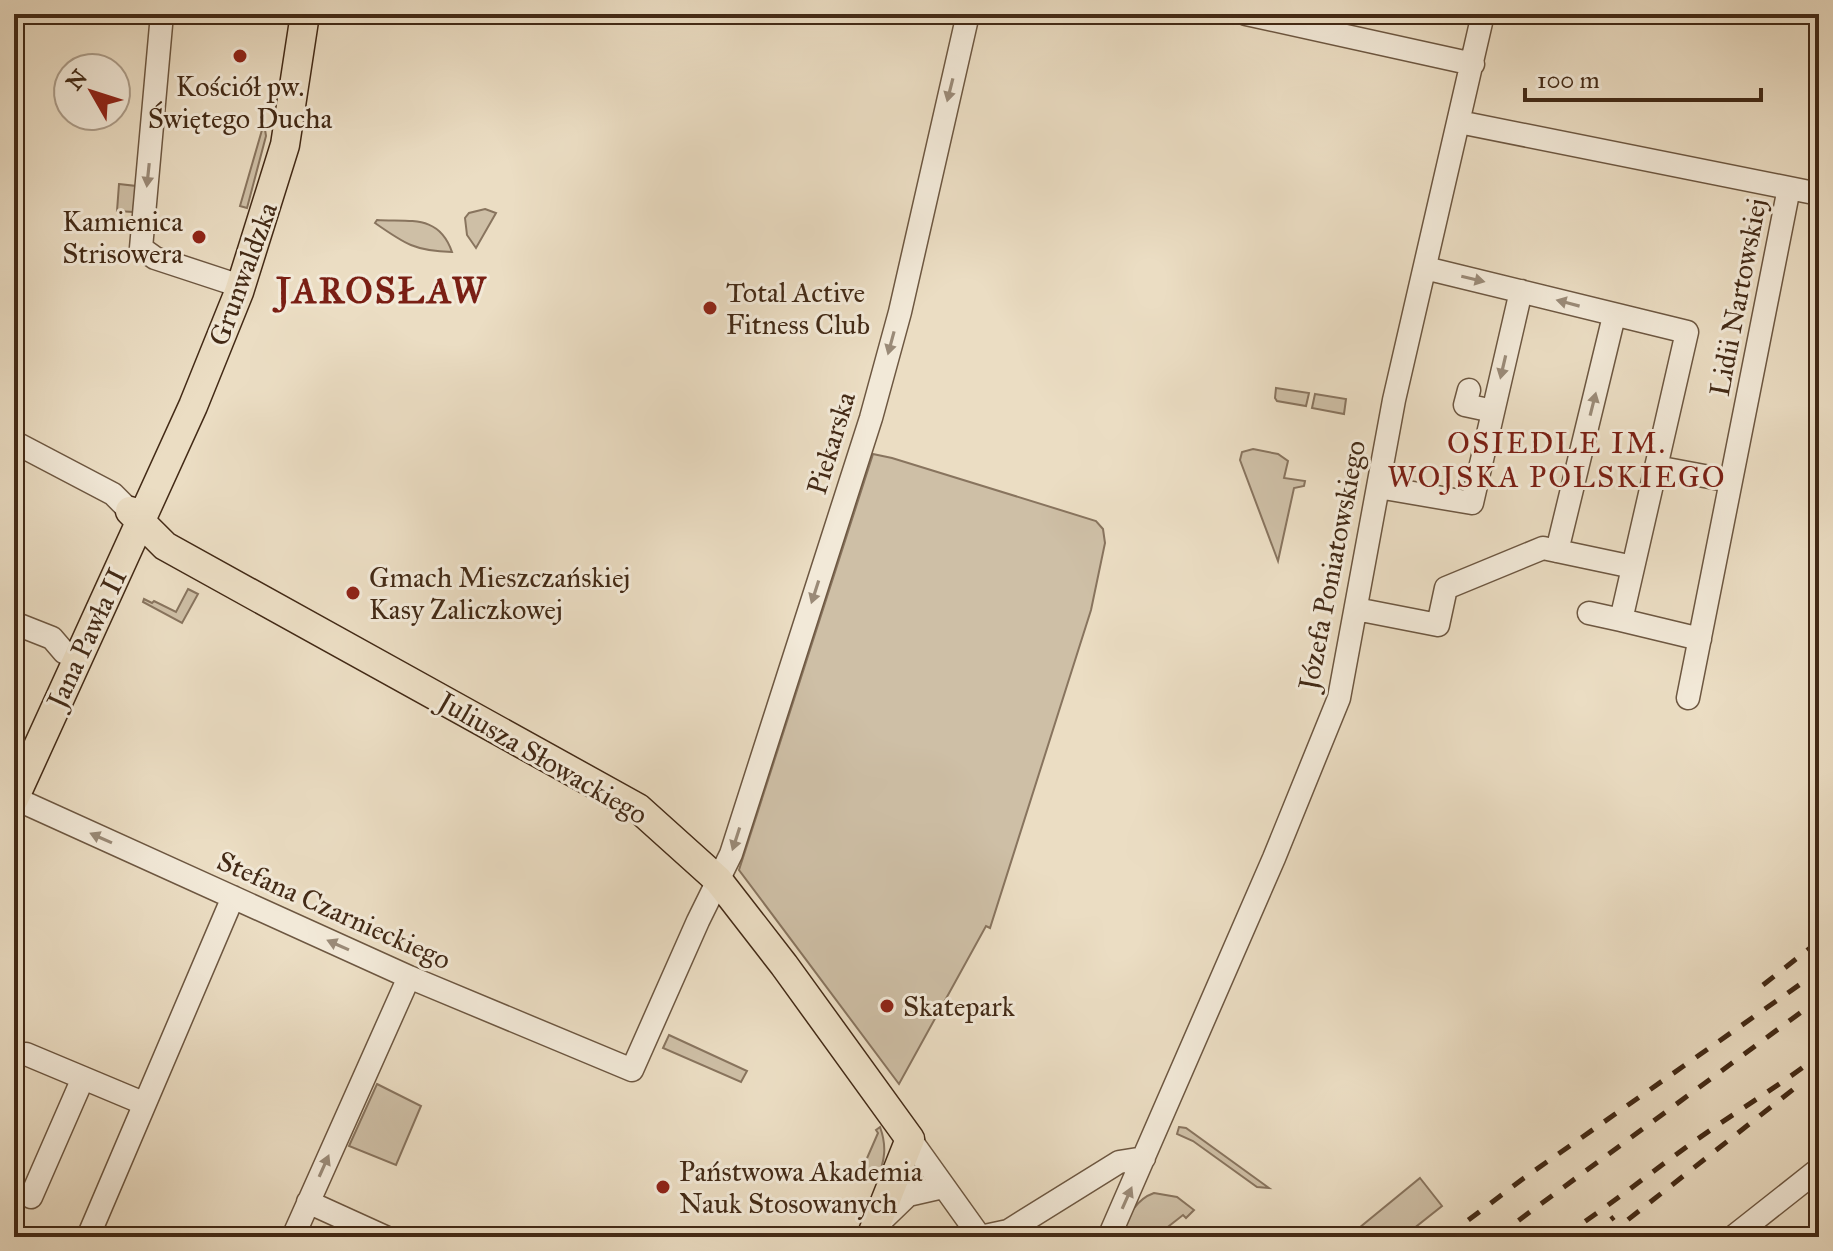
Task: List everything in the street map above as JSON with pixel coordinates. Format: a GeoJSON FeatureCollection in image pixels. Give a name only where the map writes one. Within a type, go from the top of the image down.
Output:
{"type":"FeatureCollection","features":[{"type":"Feature","properties":{"kind":"main road","name":"Grunwaldzka"},"geometry":{"type":"LineString","coordinates":[[136,516],[228,282],[272,143],[286,69],[292,14]]}},
{"type":"Feature","properties":{"kind":"main road","name":"Grunwaldzka"},"geometry":{"type":"LineString","coordinates":[[136,516],[199,392],[253,250],[285,145],[305,14]]}},
{"type":"Feature","properties":{"kind":"main road","name":"Jana Pawła II"},"geometry":{"type":"LineString","coordinates":[[14,763],[64,652],[136,516]]}},
{"type":"Feature","properties":{"kind":"main road","name":"Jana Pawła II"},"geometry":{"type":"LineString","coordinates":[[14,799],[136,516]]}},
{"type":"Feature","properties":{"kind":"main road","name":"Juliusza Słowackiego"},"geometry":{"type":"LineString","coordinates":[[136,516],[175,552],[638,808],[718,880],[784,965],[910,1139]]}},
{"type":"Feature","properties":{"kind":"main road"},"geometry":{"type":"LineString","coordinates":[[873,1231],[910,1139]]}},
{"type":"Feature","properties":{"kind":"street"},"geometry":{"type":"LineString","coordinates":[[162,14],[141,248],[155,258],[228,282]]}},
{"type":"Feature","properties":{"kind":"street","name":"Piekarska"},"geometry":{"type":"LineString","coordinates":[[632,1070],[731,854],[871,418],[900,312],[968,14]]}},
{"type":"Feature","properties":{"kind":"street"},"geometry":{"type":"LineString","coordinates":[[1246,14],[1312,21],[1473,64]]}},
{"type":"Feature","properties":{"kind":"street","name":"Józefa Poniatowskiego"},"geometry":{"type":"LineString","coordinates":[[1109,1237],[1274,858],[1339,698],[1394,400],[1483,14]]}},
{"type":"Feature","properties":{"kind":"street"},"geometry":{"type":"LineString","coordinates":[[1459,122],[1819,194]]}},
{"type":"Feature","properties":{"kind":"street","name":"Lidii Nartowskiej"},"geometry":{"type":"LineString","coordinates":[[1688,698],[1789,188]]}},
{"type":"Feature","properties":{"kind":"street"},"geometry":{"type":"LineString","coordinates":[[1425,268],[1687,332],[1621,620]]}},
{"type":"Feature","properties":{"kind":"street"},"geometry":{"type":"LineString","coordinates":[[1378,487],[1472,503],[1521,291]]}},
{"type":"Feature","properties":{"kind":"street"},"geometry":{"type":"LineString","coordinates":[[1557,551],[1614,316]]}},
{"type":"Feature","properties":{"kind":"street"},"geometry":{"type":"LineString","coordinates":[[1469,390],[1465,405],[1493,411]]}},
{"type":"Feature","properties":{"kind":"street"},"geometry":{"type":"LineString","coordinates":[[14,442],[113,494],[136,516]]}},
{"type":"Feature","properties":{"kind":"street"},"geometry":{"type":"LineString","coordinates":[[1656,467],[1731,481]]}},
{"type":"Feature","properties":{"kind":"street"},"geometry":{"type":"LineString","coordinates":[[1356,609],[1438,625],[1446,588],[1543,548],[1633,567]]}},
{"type":"Feature","properties":{"kind":"street"},"geometry":{"type":"LineString","coordinates":[[1589,613],[1700,639]]}},
{"type":"Feature","properties":{"kind":"street"},"geometry":{"type":"LineString","coordinates":[[14,623],[52,638],[64,652]]}},
{"type":"Feature","properties":{"kind":"street","name":"Stefana Czarnieckiego"},"geometry":{"type":"LineString","coordinates":[[14,799],[409,977],[632,1070]]}},
{"type":"Feature","properties":{"kind":"street"},"geometry":{"type":"LineString","coordinates":[[88,1237],[233,897]]}},
{"type":"Feature","properties":{"kind":"street"},"geometry":{"type":"LineString","coordinates":[[293,1237],[409,977]]}},
{"type":"Feature","properties":{"kind":"street"},"geometry":{"type":"LineString","coordinates":[[26,1054],[143,1103]]}},
{"type":"Feature","properties":{"kind":"street"},"geometry":{"type":"LineString","coordinates":[[31,1197],[83,1078]]}},
{"type":"Feature","properties":{"kind":"street","name":"Juliusza Słowackiego"},"geometry":{"type":"LineString","coordinates":[[910,1139],[980,1237]]}},
{"type":"Feature","properties":{"kind":"street"},"geometry":{"type":"LineString","coordinates":[[980,1237],[1008,1231],[1119,1162],[1144,1158]]}},
{"type":"Feature","properties":{"kind":"street"},"geometry":{"type":"LineString","coordinates":[[1733,1237],[1819,1169]]}},
{"type":"Feature","properties":{"kind":"street"},"geometry":{"type":"LineString","coordinates":[[873,1231],[908,1195],[943,1187]]}},
{"type":"Feature","properties":{"kind":"street"},"geometry":{"type":"LineString","coordinates":[[308,1202],[385,1237]]}},
{"type":"Feature","properties":{"kind":"shaded area"},"geometry":{"type":"Polygon","coordinates":[[[264,123],[266,136],[247,208],[240,206],[264,123]]]}},
{"type":"Feature","properties":{"kind":"shaded area"},"geometry":{"type":"Polygon","coordinates":[[[119,184],[136,186],[133,212],[117,211],[119,184]]]}},
{"type":"Feature","properties":{"kind":"shaded area"},"geometry":{"type":"Polygon","coordinates":[[[485,209],[496,213],[476,248],[467,235],[465,218],[469,213],[485,209]]]}},
{"type":"Feature","properties":{"kind":"shaded area"},"geometry":{"type":"Polygon","coordinates":[[[377,220],[422,222],[439,231],[452,252],[411,245],[375,223],[377,220]]]}},
{"type":"Feature","properties":{"kind":"shaded area"},"geometry":{"type":"Polygon","coordinates":[[[1276,388],[1309,393],[1306,406],[1277,401],[1276,388]]]}},
{"type":"Feature","properties":{"kind":"shaded area"},"geometry":{"type":"Polygon","coordinates":[[[1315,394],[1346,399],[1344,414],[1312,408],[1315,394]]]}},
{"type":"Feature","properties":{"kind":"shaded area"},"geometry":{"type":"Polygon","coordinates":[[[1253,449],[1278,454],[1288,461],[1284,478],[1305,481],[1304,486],[1294,488],[1278,561],[1240,460],[1242,452],[1253,449]]]}},
{"type":"Feature","properties":{"kind":"shaded area"},"geometry":{"type":"Polygon","coordinates":[[[873,454],[1096,521],[1103,529],[1105,543],[1091,610],[990,928],[986,926],[899,1084],[739,870],[873,454]]]}},
{"type":"Feature","properties":{"kind":"shaded area"},"geometry":{"type":"Polygon","coordinates":[[[188,589],[198,594],[182,623],[143,602],[144,599],[154,601],[176,612],[188,589]]]}},
{"type":"Feature","properties":{"kind":"shaded area"},"geometry":{"type":"Polygon","coordinates":[[[669,1035],[747,1071],[741,1082],[663,1048],[669,1035]]]}},
{"type":"Feature","properties":{"kind":"shaded area"},"geometry":{"type":"Polygon","coordinates":[[[377,1084],[421,1106],[396,1165],[349,1146],[377,1084]]]}},
{"type":"Feature","properties":{"kind":"shaded area"},"geometry":{"type":"Polygon","coordinates":[[[880,1127],[884,1153],[877,1179],[864,1165],[878,1133],[876,1130],[880,1127]]]}},
{"type":"Feature","properties":{"kind":"shaded area"},"geometry":{"type":"Polygon","coordinates":[[[1179,1127],[1186,1128],[1269,1188],[1257,1187],[1193,1141],[1177,1134],[1179,1127]]]}},
{"type":"Feature","properties":{"kind":"shaded area"},"geometry":{"type":"Polygon","coordinates":[[[1420,1178],[1442,1206],[1403,1237],[1348,1237],[1420,1178]]]}},
{"type":"Feature","properties":{"kind":"shaded area"},"geometry":{"type":"Polygon","coordinates":[[[1154,1193],[1177,1197],[1194,1210],[1155,1237],[1119,1237],[1136,1205],[1154,1193]]]}},
{"type":"Feature","properties":{"kind":"railway"},"geometry":{"type":"LineString","coordinates":[[1763,985],[1819,941]]}},
{"type":"Feature","properties":{"kind":"railway"},"geometry":{"type":"LineString","coordinates":[[1446,1237],[1524,1178],[1819,971]]}},
{"type":"Feature","properties":{"kind":"railway"},"geometry":{"type":"LineString","coordinates":[[1496,1237],[1819,999]]}},
{"type":"Feature","properties":{"kind":"railway"},"geometry":{"type":"LineString","coordinates":[[1562,1237],[1819,1055]]}},
{"type":"Feature","properties":{"kind":"railway"},"geometry":{"type":"LineString","coordinates":[[1606,1237],[1800,1084]]}},
{"type":"Feature","properties":{"kind":"railway"},"geometry":{"type":"LineString","coordinates":[[1589,1237],[1614,1217]]}},
{"type":"Feature","properties":{"kind":"place","name":"Kościół pw. Świętego Ducha"},"geometry":{"type":"Point","coordinates":[240,56]}},
{"type":"Feature","properties":{"kind":"place","name":"Kamienica Strisowera"},"geometry":{"type":"Point","coordinates":[199,237]}},
{"type":"Feature","properties":{"kind":"place","name":"Total Active Fitness Club"},"geometry":{"type":"Point","coordinates":[710,308]}},
{"type":"Feature","properties":{"kind":"place","name":"Gmach Mieszczańskiej Kasy Zaliczkowej"},"geometry":{"type":"Point","coordinates":[353,593]}},
{"type":"Feature","properties":{"kind":"place","name":"Skatepark"},"geometry":{"type":"Point","coordinates":[887,1006]}},
{"type":"Feature","properties":{"kind":"place","name":"Państwowa Akademia Nauk Stosowanych"},"geometry":{"type":"Point","coordinates":[663,1187]}},
{"type":"Feature","properties":{"kind":"district","name":"JAROSŁAW"},"geometry":{"type":"Point","coordinates":[382,291]}},
{"type":"Feature","properties":{"kind":"district","name":"OSIEDLE IM. WOJSKA POLSKIEGO"},"geometry":{"type":"Point","coordinates":[1557,460]}}]}
